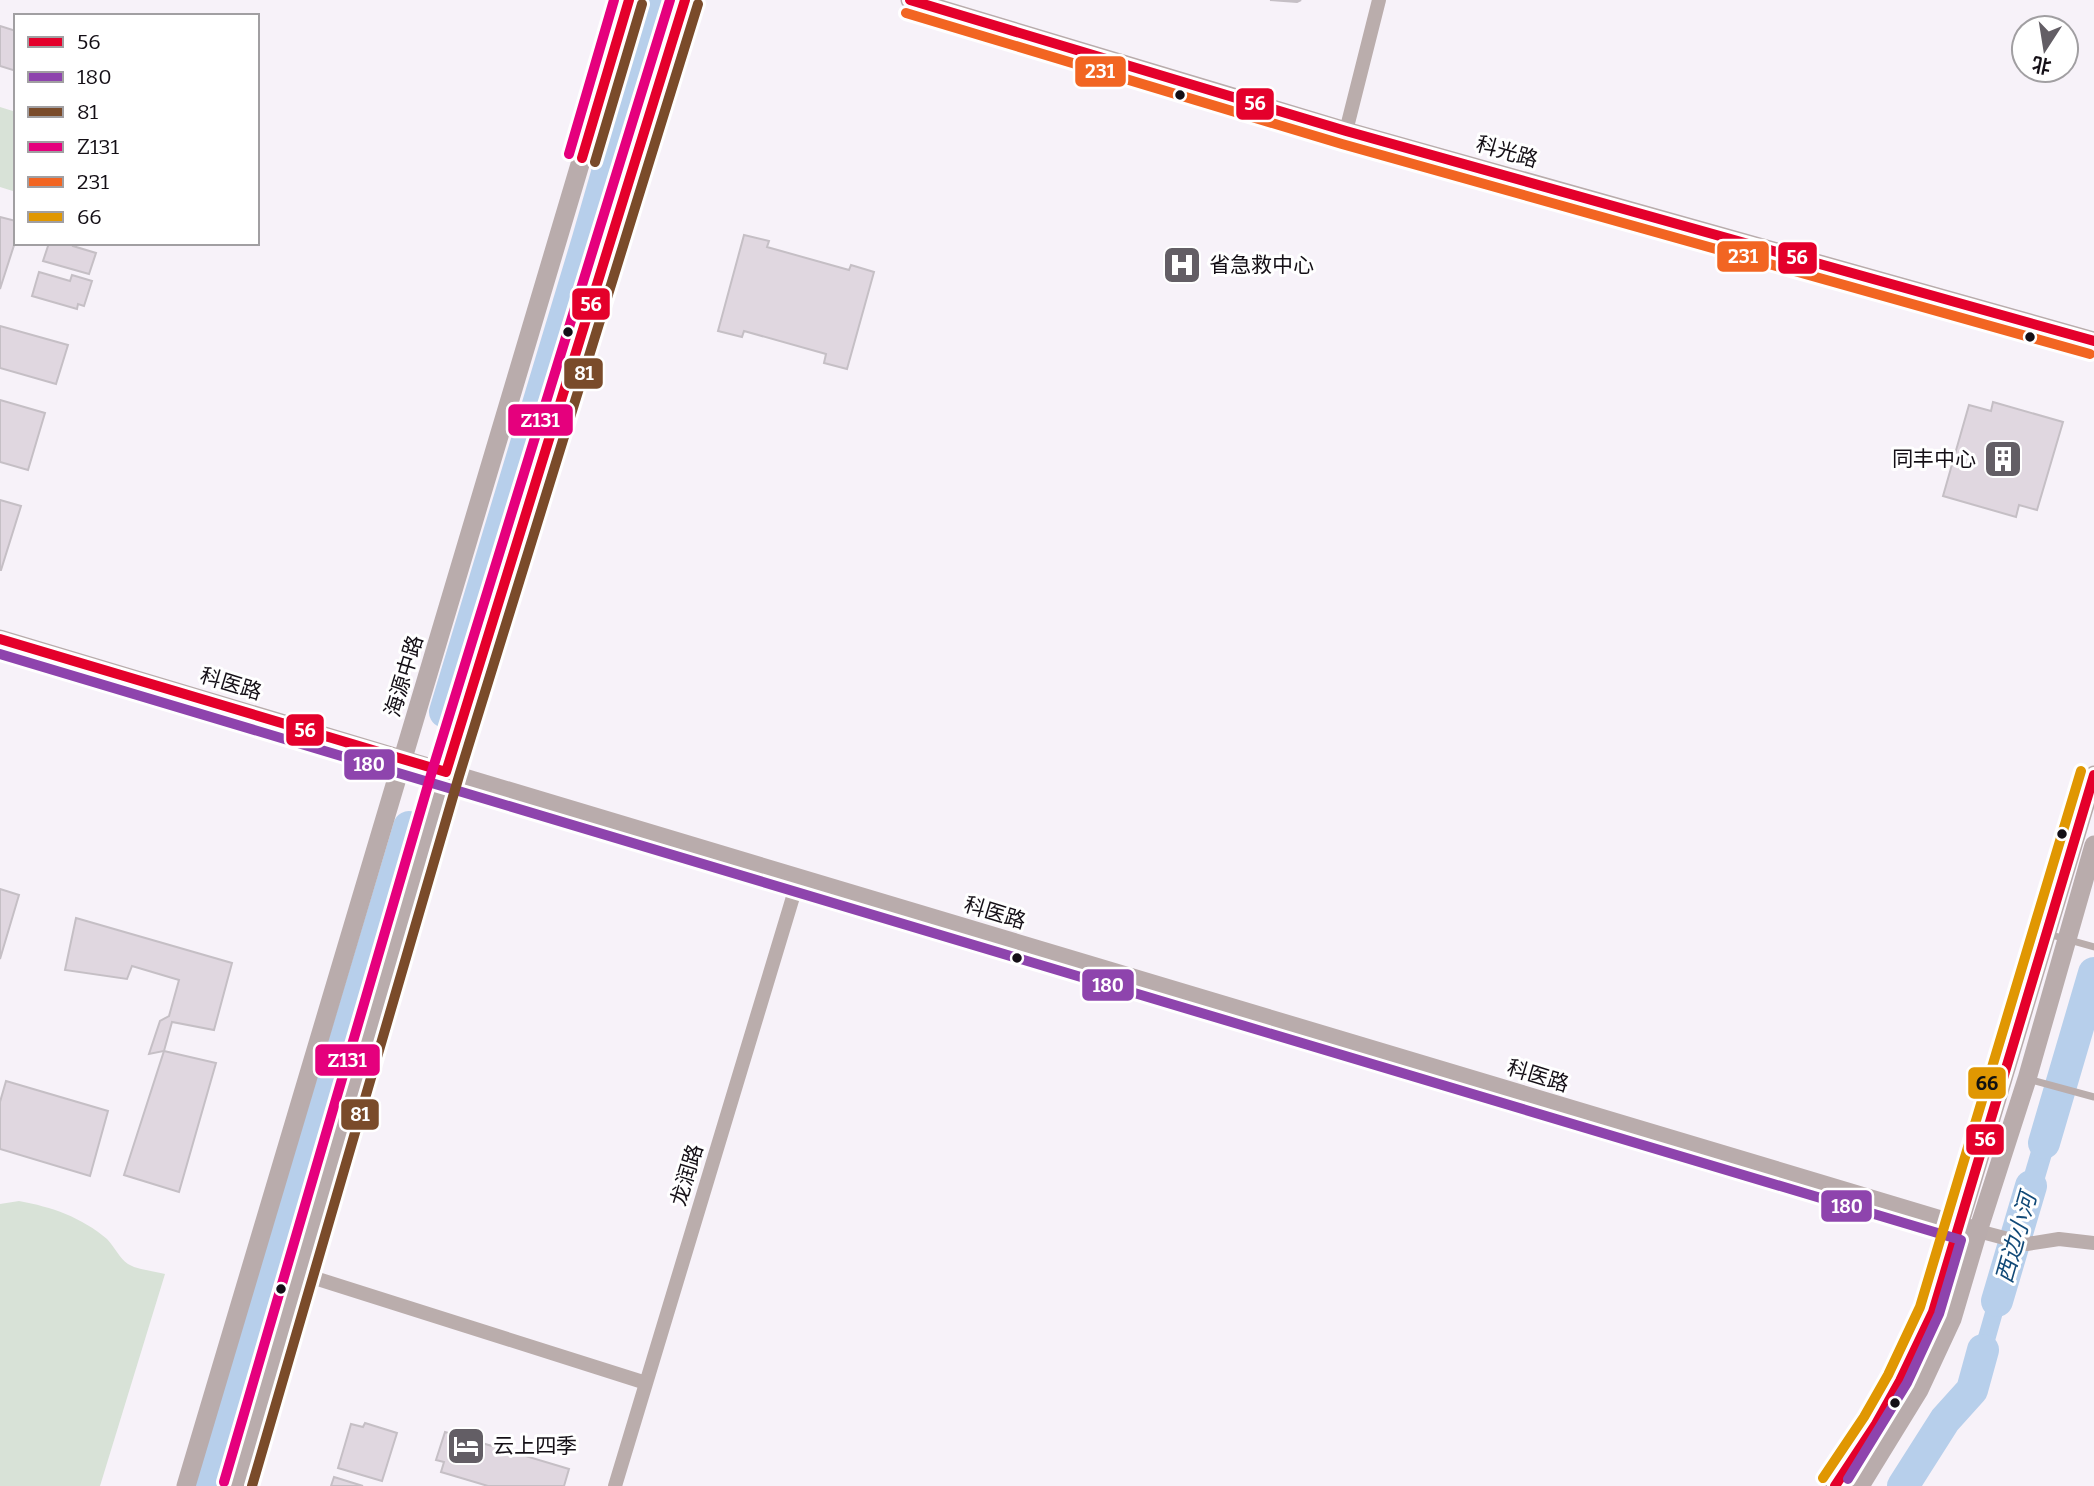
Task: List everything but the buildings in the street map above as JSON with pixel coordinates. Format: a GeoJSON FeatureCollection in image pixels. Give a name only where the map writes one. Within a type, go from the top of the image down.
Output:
{"type":"FeatureCollection","features":[{"type":"Feature","properties":{"kind":"main road","name":"海源中路"},"geometry":{"type":"LineString","coordinates":[[186,1486],[629,0]]}},
{"type":"Feature","properties":{"kind":"main road"},"geometry":{"type":"LineString","coordinates":[[237,1486],[446,772],[685,0]]}},
{"type":"Feature","properties":{"kind":"main road","name":"科光路"},"geometry":{"type":"LineString","coordinates":[[910,0],[1346,131],[2094,341]]}},
{"type":"Feature","properties":{"kind":"main road","name":"科医路"},"geometry":{"type":"LineString","coordinates":[[0,639],[1968,1229]]}},
{"type":"Feature","properties":{"kind":"main road"},"geometry":{"type":"LineString","coordinates":[[1835,1486],[1876,1424],[1912,1358],[2037,1081],[2066,939],[2094,775]]}},
{"type":"Feature","properties":{"kind":"main road"},"geometry":{"type":"LineString","coordinates":[[1860,1486],[1919,1391],[1952,1319],[1968,1229],[2066,939],[2094,845]]}},
{"type":"Feature","properties":{"kind":"street"},"geometry":{"type":"LineString","coordinates":[[1346,131],[1379,0]]}},
{"type":"Feature","properties":{"kind":"street","name":"龙润路"},"geometry":{"type":"LineString","coordinates":[[615,1486],[799,877]]}},
{"type":"Feature","properties":{"kind":"street"},"geometry":{"type":"LineString","coordinates":[[1968,1229],[2027,1244],[2059,1239],[2094,1243]]}},
{"type":"Feature","properties":{"kind":"street"},"geometry":{"type":"LineString","coordinates":[[299,1273],[646,1383]]}},
{"type":"Feature","properties":{"kind":"lane"},"geometry":{"type":"LineString","coordinates":[[2066,939],[2094,947]]}},
{"type":"Feature","properties":{"kind":"lane"},"geometry":{"type":"LineString","coordinates":[[2037,1081],[2094,1097]]}},
{"type":"Feature","properties":{"kind":"shaded area"},"geometry":{"type":"Polygon","coordinates":[[[0,107],[14,111],[14,191],[0,187],[0,107]]]}},
{"type":"Feature","properties":{"kind":"shaded area"},"geometry":{"type":"Polygon","coordinates":[[[19,1201],[43,1206],[76,1219],[107,1239],[128,1264],[165,1274],[100,1486],[0,1486],[0,1204],[19,1201]]]}},
{"type":"Feature","properties":{"kind":"water"},"geometry":{"type":"Polygon","coordinates":[[[2088,961],[2094,963],[2094,1012],[2072,1086],[2053,1080],[2088,961]]]}},
{"type":"Feature","properties":{"kind":"water"},"geometry":{"type":"Polygon","coordinates":[[[2047,1097],[2067,1104],[2030,1229],[2009,1225],[2047,1097]]]}},
{"type":"Feature","properties":{"kind":"water"},"geometry":{"type":"Polygon","coordinates":[[[2001,1256],[2018,1260],[1980,1394],[1964,1385],[2001,1256]]]}},
{"type":"Feature","properties":{"kind":"water"},"geometry":{"type":"Polygon","coordinates":[[[1937,1415],[1952,1425],[1912,1486],[1890,1486],[1937,1415]]]}},
{"type":"Feature","properties":{"kind":"waterway"},"geometry":{"type":"LineString","coordinates":[[445,712],[657,0]]}},
{"type":"Feature","properties":{"kind":"waterway"},"geometry":{"type":"LineString","coordinates":[[211,1486],[409,827]]}},
{"type":"Feature","properties":{"kind":"waterway","name":"西边小河"},"geometry":{"type":"LineString","coordinates":[[2044,1143],[2094,973]]}},
{"type":"Feature","properties":{"kind":"waterway","name":"西边小河"},"geometry":{"type":"LineString","coordinates":[[1997,1301],[2031,1186]]}},
{"type":"Feature","properties":{"kind":"waterway","name":"西边小河"},"geometry":{"type":"LineString","coordinates":[[1903,1486],[1945,1420],[1972,1390],[1983,1350]]}},
{"type":"Feature","properties":{"kind":"transit line","name":"Z131"},"geometry":{"type":"LineString","coordinates":[[569,154],[614,0]]}},
{"type":"Feature","properties":{"kind":"transit line","name":"56"},"geometry":{"type":"LineString","coordinates":[[582,158],[629,0]]}},
{"type":"Feature","properties":{"kind":"transit line","name":"Z131"},"geometry":{"type":"LineString","coordinates":[[224,1482],[433,768],[670,0]]}},
{"type":"Feature","properties":{"kind":"transit line","name":"56"},"geometry":{"type":"LineString","coordinates":[[0,639],[446,772],[685,0]]}},
{"type":"Feature","properties":{"kind":"transit line","name":"56"},"geometry":{"type":"LineString","coordinates":[[910,0],[1346,131],[2094,341]]}},
{"type":"Feature","properties":{"kind":"transit line","name":"81"},"geometry":{"type":"LineString","coordinates":[[595,162],[642,4]]}},
{"type":"Feature","properties":{"kind":"transit line","name":"81"},"geometry":{"type":"LineString","coordinates":[[252,1486],[459,776],[698,4]]}},
{"type":"Feature","properties":{"kind":"transit line","name":"231"},"geometry":{"type":"LineString","coordinates":[[906,13],[1342,144],[2090,354]]}},
{"type":"Feature","properties":{"kind":"transit line","name":"180"},"geometry":{"type":"LineString","coordinates":[[0,654],[1961,1240],[1939,1314],[1907,1383],[1848,1479]]}},
{"type":"Feature","properties":{"kind":"transit line","name":"66"},"geometry":{"type":"LineString","coordinates":[[1823,1478],[1864,1417],[1888,1375],[1920,1307],[2081,771]]}},
{"type":"Feature","properties":{"kind":"transit line","name":"56"},"geometry":{"type":"LineString","coordinates":[[1835,1486],[1876,1424],[1933,1312],[2094,775]]}},
{"type":"Feature","properties":{"kind":"place","name":"省急救中心"},"geometry":{"type":"Point","coordinates":[1182,265]}},
{"type":"Feature","properties":{"kind":"place","name":"同丰中心"},"geometry":{"type":"Point","coordinates":[2003,459]}},
{"type":"Feature","properties":{"kind":"place","name":"云上四季"},"geometry":{"type":"Point","coordinates":[466,1446]}}]}
